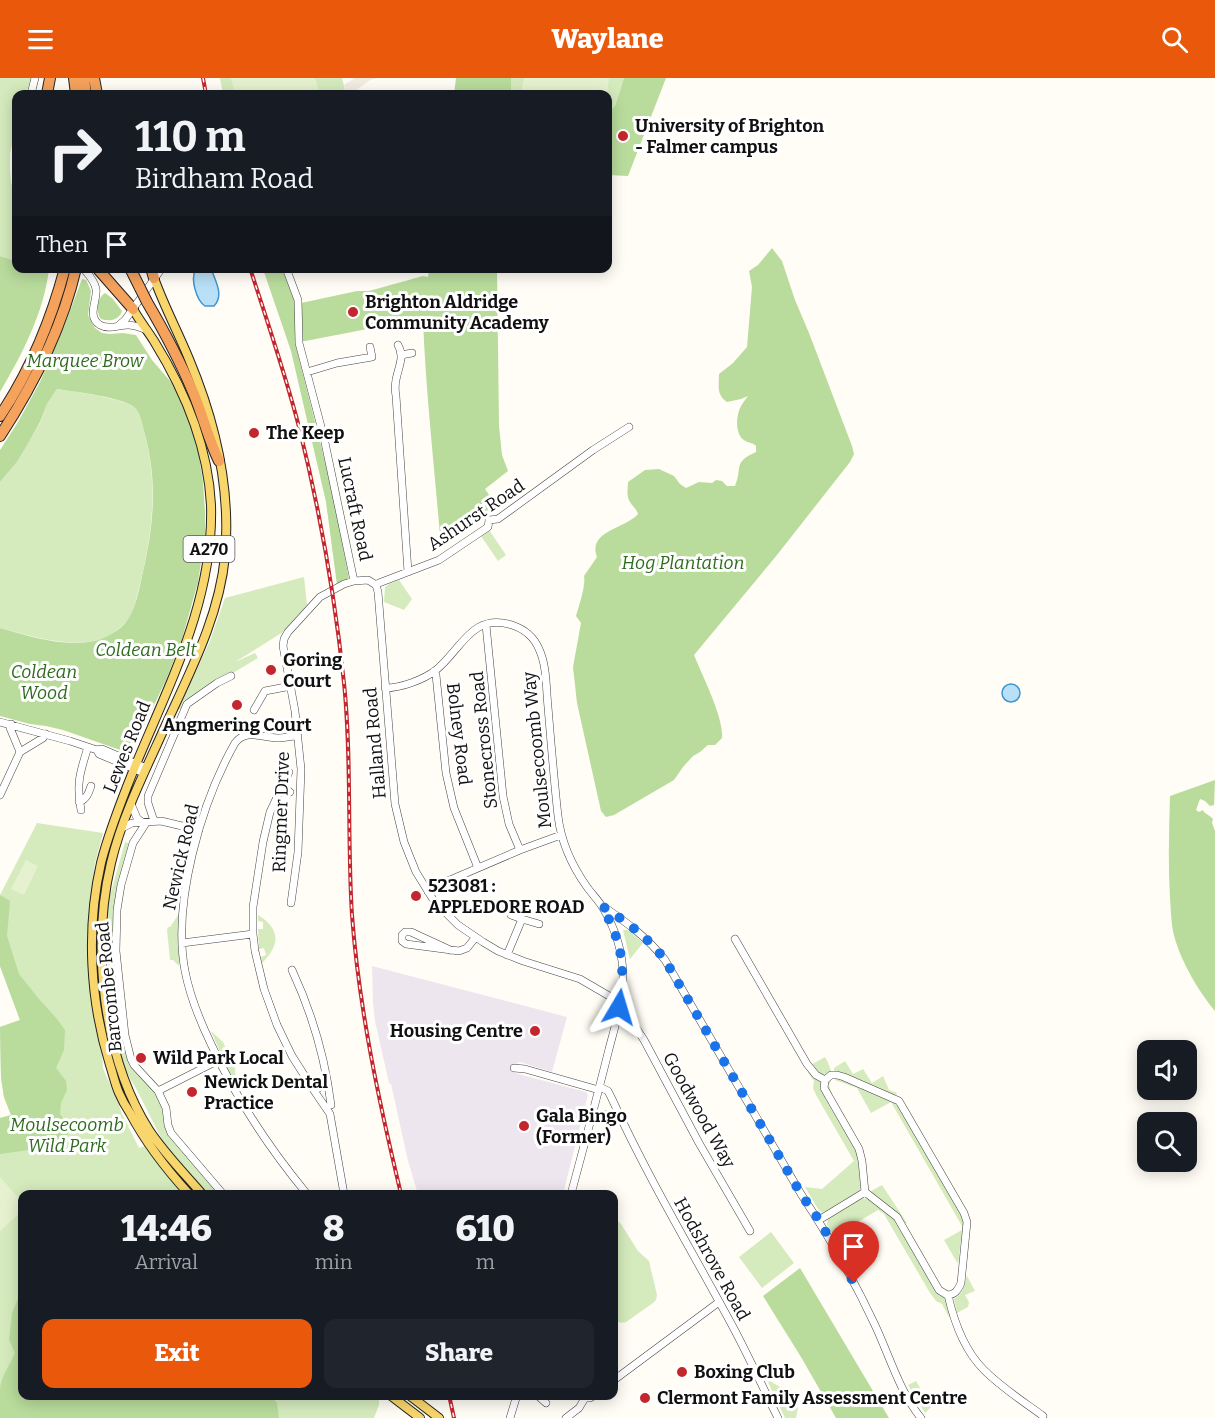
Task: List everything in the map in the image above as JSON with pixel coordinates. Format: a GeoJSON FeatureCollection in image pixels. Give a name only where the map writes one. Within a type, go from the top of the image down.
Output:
{"type":"FeatureCollection","features":[{"type":"Feature","properties":{"kind":"highway"},"geometry":{"type":"LineString","coordinates":[[0,417],[37,350],[51,315],[73,273]]}},
{"type":"Feature","properties":{"kind":"highway"},"geometry":{"type":"LineString","coordinates":[[0,436],[39,372],[63,313],[74,273]]}},
{"type":"Feature","properties":{"kind":"highway"},"geometry":{"type":"LineString","coordinates":[[101,273],[133,309]]}},
{"type":"Feature","properties":{"kind":"highway"},"geometry":{"type":"LineString","coordinates":[[132,273],[178,358],[219,461]]}},
{"type":"Feature","properties":{"kind":"main road","name":"A270"},"geometry":{"type":"LineString","coordinates":[[153,273],[203,396],[217,445],[219,461]]}},
{"type":"Feature","properties":{"kind":"main road","name":"Lewes Road"},"geometry":{"type":"LineString","coordinates":[[133,309],[158,347],[198,431],[207,465],[211,508],[208,560],[195,617],[175,674],[113,824],[102,861],[95,899],[92,943],[95,994],[106,1052],[119,1093],[141,1134],[186,1190]]}},
{"type":"Feature","properties":{"kind":"main road","name":"Lewes Road"},"geometry":{"type":"LineString","coordinates":[[199,1190],[150,1130],[133,1101],[115,1049],[109,1022],[102,933],[107,881],[131,804],[214,613],[225,558],[227,528],[226,501],[219,461]]}},
{"type":"Feature","properties":{"kind":"main road"},"geometry":{"type":"LineString","coordinates":[[102,861],[115,829],[122,830]]}},
{"type":"Feature","properties":{"kind":"main road"},"geometry":{"type":"LineString","coordinates":[[397,1400],[420,1418]]}},
{"type":"Feature","properties":{"kind":"main road"},"geometry":{"type":"LineString","coordinates":[[416,1400],[439,1418]]}},
{"type":"Feature","properties":{"kind":"street"},"geometry":{"type":"LineString","coordinates":[[79,273],[94,283],[96,289],[93,311],[96,322],[108,327],[131,325],[147,330]]}},
{"type":"Feature","properties":{"kind":"street"},"geometry":{"type":"LineString","coordinates":[[118,326],[133,309],[153,273]]}},
{"type":"Feature","properties":{"kind":"street","name":"Lucraft Road"},"geometry":{"type":"LineString","coordinates":[[288,273],[298,300],[299,343],[324,438],[354,581]]}},
{"type":"Feature","properties":{"kind":"street"},"geometry":{"type":"LineString","coordinates":[[398,345],[401,355],[395,384],[399,395],[408,572]]}},
{"type":"Feature","properties":{"kind":"street"},"geometry":{"type":"LineString","coordinates":[[370,348],[374,365]]}},
{"type":"Feature","properties":{"kind":"street"},"geometry":{"type":"LineString","coordinates":[[401,355],[412,353]]}},
{"type":"Feature","properties":{"kind":"street"},"geometry":{"type":"LineString","coordinates":[[307,372],[337,363],[372,357]]}},
{"type":"Feature","properties":{"kind":"street","name":"Ashurst Road"},"geometry":{"type":"LineString","coordinates":[[376,585],[447,555],[488,526],[489,520],[498,519],[592,450],[629,427]]}},
{"type":"Feature","properties":{"kind":"street"},"geometry":{"type":"LineString","coordinates":[[354,581],[368,580],[376,585]]}},
{"type":"Feature","properties":{"kind":"street","name":"Ringmer Drive"},"geometry":{"type":"LineString","coordinates":[[291,903],[298,852],[301,786],[298,736],[283,646],[284,639],[320,597],[354,581]]}},
{"type":"Feature","properties":{"kind":"street","name":"Halland Road"},"geometry":{"type":"LineString","coordinates":[[376,585],[393,785],[398,819],[407,852],[416,872],[437,904],[475,938],[507,955]]}},
{"type":"Feature","properties":{"kind":"street","name":"Moulsecoomb Way"},"geometry":{"type":"LineString","coordinates":[[486,625],[504,623],[516,627],[530,636],[541,654],[561,835],[573,865],[602,906],[621,950],[623,976],[619,1007],[572,1190]]}},
{"type":"Feature","properties":{"kind":"street"},"geometry":{"type":"LineString","coordinates":[[385,688],[410,682],[434,671],[469,633],[486,625]]}},
{"type":"Feature","properties":{"kind":"street","name":"Stonecross Road"},"geometry":{"type":"LineString","coordinates":[[486,625],[503,796],[509,824],[520,850]]}},
{"type":"Feature","properties":{"kind":"street","name":"Bolney Road"},"geometry":{"type":"LineString","coordinates":[[434,671],[439,698],[446,773],[454,808],[478,868]]}},
{"type":"Feature","properties":{"kind":"street"},"geometry":{"type":"LineString","coordinates":[[147,822],[148,796],[186,705],[216,681],[231,676]]}},
{"type":"Feature","properties":{"kind":"street"},"geometry":{"type":"LineString","coordinates":[[254,710],[265,692],[291,686]]}},
{"type":"Feature","properties":{"kind":"street"},"geometry":{"type":"LineString","coordinates":[[0,722],[88,747],[97,750],[99,754],[145,770]]}},
{"type":"Feature","properties":{"kind":"street"},"geometry":{"type":"LineString","coordinates":[[11,724],[10,728],[20,752]]}},
{"type":"Feature","properties":{"kind":"street"},"geometry":{"type":"LineString","coordinates":[[0,795],[20,752],[46,734]]}},
{"type":"Feature","properties":{"kind":"street","name":"Newick Road"},"geometry":{"type":"LineString","coordinates":[[298,736],[276,738],[248,734],[238,739],[226,759],[199,830],[185,897],[182,943],[190,994],[219,1060],[253,1120],[304,1190]]}},
{"type":"Feature","properties":{"kind":"street"},"geometry":{"type":"LineString","coordinates":[[81,810],[79,777],[88,747]]}},
{"type":"Feature","properties":{"kind":"street"},"geometry":{"type":"LineString","coordinates":[[289,772],[270,812],[263,842],[254,901],[253,934],[258,966],[271,1008],[285,1041],[330,1114],[343,1190]]}},
{"type":"Feature","properties":{"kind":"street"},"geometry":{"type":"LineString","coordinates":[[79,802],[87,796],[91,786]]}},
{"type":"Feature","properties":{"kind":"street"},"geometry":{"type":"LineString","coordinates":[[281,787],[290,792]]}},
{"type":"Feature","properties":{"kind":"street"},"geometry":{"type":"LineString","coordinates":[[131,804],[136,817],[147,822]]}},
{"type":"Feature","properties":{"kind":"street"},"geometry":{"type":"LineString","coordinates":[[122,830],[129,823],[164,821],[199,830]]}},
{"type":"Feature","properties":{"kind":"street","name":"Barcombe Road"},"geometry":{"type":"LineString","coordinates":[[147,822],[133,843],[121,885],[116,922],[116,951],[125,1035],[130,1059],[159,1091],[166,1108],[170,1130],[220,1190]]}},
{"type":"Feature","properties":{"kind":"street"},"geometry":{"type":"LineString","coordinates":[[428,892],[443,883],[520,850],[561,835]]}},
{"type":"Feature","properties":{"kind":"street"},"geometry":{"type":"LineString","coordinates":[[602,906],[637,931],[654,946],[665,960],[801,1194],[819,1220],[862,1298],[905,1394],[920,1416]]}},
{"type":"Feature","properties":{"kind":"street"},"geometry":{"type":"LineString","coordinates":[[511,915],[539,924]]}},
{"type":"Feature","properties":{"kind":"street"},"geometry":{"type":"LineString","coordinates":[[507,955],[522,919]]}},
{"type":"Feature","properties":{"kind":"street"},"geometry":{"type":"LineString","coordinates":[[450,950],[411,932],[402,935],[402,941],[406,944],[457,951],[464,950],[475,938]]}},
{"type":"Feature","properties":{"kind":"street"},"geometry":{"type":"LineString","coordinates":[[182,943],[253,934]]}},
{"type":"Feature","properties":{"kind":"street"},"geometry":{"type":"LineString","coordinates":[[735,939],[807,1064],[814,1073],[825,1080]]}},
{"type":"Feature","properties":{"kind":"street","name":"Goodwood Way"},"geometry":{"type":"LineString","coordinates":[[507,955],[580,979],[616,1000],[644,1040],[699,1143],[750,1231]]}},
{"type":"Feature","properties":{"kind":"street"},"geometry":{"type":"LineString","coordinates":[[292,970],[313,1022],[326,1068],[331,1105]]}},
{"type":"Feature","properties":{"kind":"street"},"geometry":{"type":"LineString","coordinates":[[159,1091],[219,1060]]}},
{"type":"Feature","properties":{"kind":"street"},"geometry":{"type":"LineString","coordinates":[[315,1092],[323,1081],[326,1068]]}},
{"type":"Feature","properties":{"kind":"street"},"geometry":{"type":"LineString","coordinates":[[513,1068],[600,1088]]}},
{"type":"Feature","properties":{"kind":"street"},"geometry":{"type":"LineString","coordinates":[[837,1075],[896,1099],[900,1103],[967,1220],[961,1283],[958,1291],[948,1295],[937,1289],[897,1216],[865,1192],[859,1149],[825,1091],[825,1080],[829,1076],[837,1075]]}},
{"type":"Feature","properties":{"kind":"street","name":"Hodshrove Road"},"geometry":{"type":"LineString","coordinates":[[600,1088],[608,1091],[662,1201],[719,1302],[778,1418]]}},
{"type":"Feature","properties":{"kind":"street"},"geometry":{"type":"LineString","coordinates":[[593,1114],[619,1114]]}},
{"type":"Feature","properties":{"kind":"street"},"geometry":{"type":"LineString","coordinates":[[819,1220],[865,1192]]}},
{"type":"Feature","properties":{"kind":"street"},"geometry":{"type":"LineString","coordinates":[[948,1295],[961,1334],[969,1351],[979,1364],[996,1381],[1043,1416]]}},
{"type":"Feature","properties":{"kind":"street"},"geometry":{"type":"LineString","coordinates":[[618,1377],[719,1302]]}},
{"type":"Feature","properties":{"kind":"street"},"geometry":{"type":"LineString","coordinates":[[510,1418],[515,1400]]}},
{"type":"Feature","properties":{"kind":"street"},"geometry":{"type":"LineString","coordinates":[[566,1418],[579,1408],[581,1400]]}},
{"type":"Feature","properties":{"kind":"shaded area"},"geometry":{"type":"Polygon","coordinates":[[[355,78],[378,78],[370,80],[356,90],[346,90],[344,85],[355,78]]]}},
{"type":"Feature","properties":{"kind":"shaded area"},"geometry":{"type":"Polygon","coordinates":[[[372,966],[567,1017],[552,1072],[520,1062],[517,1063],[515,1073],[586,1092],[588,1095],[564,1190],[417,1190],[389,1083],[373,1002],[372,966]]]}},
{"type":"Feature","properties":{"kind":"green space"},"geometry":{"type":"Polygon","coordinates":[[[0,78],[31,78],[27,90],[12,90],[10,169],[12,260],[0,256],[0,78]]]}},
{"type":"Feature","properties":{"kind":"green space"},"geometry":{"type":"Polygon","coordinates":[[[220,78],[342,78],[345,90],[222,90],[220,78]]]}},
{"type":"Feature","properties":{"kind":"green space"},"geometry":{"type":"Polygon","coordinates":[[[231,78],[315,78],[319,90],[234,90],[231,78]]]}},
{"type":"Feature","properties":{"kind":"green space"},"geometry":{"type":"Polygon","coordinates":[[[456,78],[511,78],[511,90],[454,90],[456,78]]]}},
{"type":"Feature","properties":{"kind":"green space"},"geometry":{"type":"Polygon","coordinates":[[[511,78],[624,78],[612,109],[612,90],[511,90],[511,78]]]}},
{"type":"Feature","properties":{"kind":"green space"},"geometry":{"type":"Polygon","coordinates":[[[524,78],[609,78],[608,90],[522,90],[524,78]]]}},
{"type":"Feature","properties":{"kind":"green space"},"geometry":{"type":"Polygon","coordinates":[[[624,78],[666,78],[628,176],[612,175],[612,109],[624,78]]]}},
{"type":"Feature","properties":{"kind":"green space","name":"Hog Plantation"},"geometry":{"type":"Polygon","coordinates":[[[772,248],[782,261],[854,454],[777,555],[694,655],[720,719],[722,738],[715,745],[708,745],[693,756],[674,780],[614,815],[606,817],[601,811],[577,703],[573,667],[581,623],[576,616],[584,576],[597,557],[595,548],[597,541],[638,514],[629,500],[628,482],[645,470],[659,469],[674,476],[686,488],[699,482],[712,483],[716,480],[722,481],[727,486],[735,486],[741,463],[756,452],[756,446],[744,440],[738,430],[739,412],[748,396],[727,402],[723,399],[720,393],[719,374],[747,347],[752,287],[749,271],[758,265],[772,248]]]}},
{"type":"Feature","properties":{"kind":"green space"},"geometry":{"type":"Polygon","coordinates":[[[0,256],[12,260],[12,273],[48,273],[31,333],[0,392],[0,256]]]}},
{"type":"Feature","properties":{"kind":"green space"},"geometry":{"type":"Polygon","coordinates":[[[264,273],[284,273],[295,302],[301,303],[357,291],[369,291],[423,276],[428,277],[428,273],[497,273],[499,426],[502,455],[508,471],[485,489],[494,502],[470,527],[441,548],[423,320],[295,343],[333,493],[349,579],[337,585],[326,502],[291,351],[264,273]]]}},
{"type":"Feature","properties":{"kind":"green space"},"geometry":{"type":"Polygon","coordinates":[[[82,279],[86,280],[91,291],[88,315],[95,328],[102,333],[136,335],[152,360],[177,389],[192,428],[203,482],[205,537],[198,582],[182,639],[166,680],[142,730],[123,751],[63,730],[0,716],[0,628],[56,642],[99,640],[125,624],[131,614],[146,557],[152,521],[153,485],[148,449],[140,417],[136,409],[130,405],[111,398],[57,389],[17,462],[0,482],[0,450],[40,382],[82,279]]]}},
{"type":"Feature","properties":{"kind":"green space"},"geometry":{"type":"Polygon","coordinates":[[[105,293],[122,311],[114,320],[104,320],[99,316],[99,301],[105,293]]]}},
{"type":"Feature","properties":{"kind":"green space"},"geometry":{"type":"Polygon","coordinates":[[[57,389],[111,399],[136,409],[142,423],[151,469],[151,524],[133,611],[116,631],[99,640],[86,642],[56,641],[0,628],[0,482],[17,462],[57,389]]]}},
{"type":"Feature","properties":{"kind":"green space"},"geometry":{"type":"Polygon","coordinates":[[[489,530],[506,555],[498,561],[481,536],[489,530]]]}},
{"type":"Feature","properties":{"kind":"green space"},"geometry":{"type":"Polygon","coordinates":[[[304,577],[307,605],[283,632],[235,662],[255,653],[258,658],[184,700],[181,710],[179,708],[210,641],[225,598],[304,577]]]}},
{"type":"Feature","properties":{"kind":"green space"},"geometry":{"type":"Polygon","coordinates":[[[399,580],[412,599],[404,610],[384,602],[385,587],[399,580]]]}},
{"type":"Feature","properties":{"kind":"green space"},"geometry":{"type":"Polygon","coordinates":[[[1215,780],[1214,805],[1210,806],[1200,799],[1196,810],[1199,812],[1203,810],[1213,819],[1215,831],[1215,1011],[1192,977],[1175,939],[1171,913],[1169,860],[1170,796],[1215,780]]]}},
{"type":"Feature","properties":{"kind":"green space","name":"Moulsecoomb Wild Park"},"geometry":{"type":"Polygon","coordinates":[[[37,823],[103,833],[95,863],[88,935],[88,967],[103,1068],[139,1148],[162,1140],[123,1063],[108,988],[106,925],[108,903],[125,842],[131,844],[114,916],[113,930],[114,958],[126,1052],[162,1103],[165,1124],[218,1190],[18,1190],[18,1400],[379,1400],[374,1418],[0,1418],[0,1118],[11,1115],[4,1097],[1,1078],[0,1027],[20,1020],[0,966],[0,895],[37,823]]]}},
{"type":"Feature","properties":{"kind":"green space"},"geometry":{"type":"Polygon","coordinates":[[[26,860],[38,866],[24,895],[11,889],[26,860]]]}},
{"type":"Feature","properties":{"kind":"green space"},"geometry":{"type":"Polygon","coordinates":[[[0,895],[10,901],[7,936],[19,974],[65,1030],[64,1050],[56,1068],[66,1081],[67,1090],[61,1103],[60,1114],[70,1128],[67,1136],[29,1150],[0,1154],[0,1118],[11,1115],[4,1097],[1,1078],[0,1027],[20,1020],[0,966],[0,895]]]}},
{"type":"Feature","properties":{"kind":"green space"},"geometry":{"type":"Polygon","coordinates":[[[179,914],[179,966],[170,960],[167,930],[179,914]]]}},
{"type":"Feature","properties":{"kind":"green space"},"geometry":{"type":"Polygon","coordinates":[[[258,915],[271,926],[275,938],[272,950],[262,963],[261,957],[266,955],[264,948],[259,949],[258,929],[263,929],[263,922],[258,921],[258,915]]]}},
{"type":"Feature","properties":{"kind":"green space"},"geometry":{"type":"Polygon","coordinates":[[[623,930],[628,930],[643,943],[630,959],[623,930]]]}},
{"type":"Feature","properties":{"kind":"green space"},"geometry":{"type":"Polygon","coordinates":[[[211,1031],[223,1042],[235,1069],[236,1083],[234,1084],[211,1031]]]}},
{"type":"Feature","properties":{"kind":"green space"},"geometry":{"type":"Polygon","coordinates":[[[825,1057],[831,1071],[829,1085],[832,1094],[825,1098],[857,1153],[861,1187],[859,1192],[822,1213],[805,1187],[822,1189],[854,1161],[816,1095],[813,1088],[814,1081],[808,1073],[809,1066],[825,1057]]]}},
{"type":"Feature","properties":{"kind":"green space"},"geometry":{"type":"Polygon","coordinates":[[[845,1061],[853,1074],[863,1069],[872,1083],[883,1076],[889,1090],[897,1093],[893,1100],[898,1102],[966,1221],[965,1232],[962,1232],[958,1264],[944,1240],[962,1230],[962,1226],[891,1102],[871,1113],[857,1088],[835,1080],[834,1068],[845,1061]]]}},
{"type":"Feature","properties":{"kind":"green space"},"geometry":{"type":"Polygon","coordinates":[[[0,1177],[18,1197],[18,1215],[0,1231],[0,1177]]]}},
{"type":"Feature","properties":{"kind":"green space"},"geometry":{"type":"Polygon","coordinates":[[[882,1185],[907,1223],[900,1225],[935,1290],[939,1295],[947,1298],[952,1316],[949,1317],[942,1304],[936,1301],[930,1293],[884,1214],[878,1210],[856,1223],[846,1231],[841,1248],[827,1224],[828,1218],[861,1198],[869,1199],[880,1208],[871,1191],[882,1185]]]}},
{"type":"Feature","properties":{"kind":"green space"},"geometry":{"type":"Polygon","coordinates":[[[618,1221],[638,1251],[649,1261],[657,1295],[653,1303],[623,1323],[618,1322],[618,1221]]]}},
{"type":"Feature","properties":{"kind":"green space"},"geometry":{"type":"Polygon","coordinates":[[[771,1232],[794,1263],[762,1288],[739,1257],[771,1232]]]}},
{"type":"Feature","properties":{"kind":"green space"},"geometry":{"type":"Polygon","coordinates":[[[800,1268],[889,1418],[836,1418],[763,1296],[800,1268]]]}},
{"type":"Feature","properties":{"kind":"green space"},"geometry":{"type":"Polygon","coordinates":[[[967,1276],[975,1291],[965,1295],[969,1302],[968,1307],[957,1313],[954,1299],[961,1292],[967,1276]]]}},
{"type":"Feature","properties":{"kind":"green space"},"geometry":{"type":"Polygon","coordinates":[[[18,1299],[18,1400],[274,1400],[279,1418],[0,1418],[1,1384],[15,1353],[9,1340],[12,1313],[18,1299]]]}},
{"type":"Feature","properties":{"kind":"green space"},"geometry":{"type":"Polygon","coordinates":[[[916,1381],[931,1407],[925,1413],[908,1385],[916,1381]]]}},
{"type":"Feature","properties":{"kind":"green space"},"geometry":{"type":"Polygon","coordinates":[[[768,1382],[790,1393],[798,1408],[796,1418],[785,1418],[768,1382]]]}},
{"type":"Feature","properties":{"kind":"water"},"geometry":{"type":"Polygon","coordinates":[[[194,273],[213,273],[219,293],[214,306],[205,306],[199,299],[194,273]]]}},
{"type":"Feature","properties":{"kind":"water"},"geometry":{"type":"Polygon","coordinates":[[[1011,684],[1019,689],[1020,693],[1015,701],[1011,702],[1003,697],[1002,693],[1007,685],[1011,684]]]}},
{"type":"Feature","properties":{"kind":"railway"},"geometry":{"type":"LineString","coordinates":[[203,78],[205,90]]}},
{"type":"Feature","properties":{"kind":"railway"},"geometry":{"type":"LineString","coordinates":[[252,273],[299,427],[314,490],[331,586],[346,712],[355,950],[371,1055],[400,1190]]}},
{"type":"Feature","properties":{"kind":"railway"},"geometry":{"type":"LineString","coordinates":[[450,1400],[454,1418]]}},
{"type":"Feature","properties":{"kind":"place","name":"University of Brighton - Falmer campus"},"geometry":{"type":"Point","coordinates":[623,136]}},
{"type":"Feature","properties":{"kind":"place","name":"Brighton Aldridge Community Academy"},"geometry":{"type":"Point","coordinates":[353,312]}},
{"type":"Feature","properties":{"kind":"place","name":"The Keep"},"geometry":{"type":"Point","coordinates":[254,433]}},
{"type":"Feature","properties":{"kind":"place","name":"Goring Court"},"geometry":{"type":"Point","coordinates":[271,670]}},
{"type":"Feature","properties":{"kind":"place","name":"Angmering Court"},"geometry":{"type":"Point","coordinates":[237,705]}},
{"type":"Feature","properties":{"kind":"place","name":"523081 : APPLEDORE ROAD"},"geometry":{"type":"Point","coordinates":[416,896]}},
{"type":"Feature","properties":{"kind":"place","name":"Housing Centre"},"geometry":{"type":"Point","coordinates":[535,1031]}},
{"type":"Feature","properties":{"kind":"place","name":"Wild Park Local"},"geometry":{"type":"Point","coordinates":[141,1058]}},
{"type":"Feature","properties":{"kind":"place","name":"Newick Dental Practice"},"geometry":{"type":"Point","coordinates":[192,1092]}},
{"type":"Feature","properties":{"kind":"place","name":"Gala Bingo (Former)"},"geometry":{"type":"Point","coordinates":[524,1126]}},
{"type":"Feature","properties":{"kind":"place","name":"Boxing Club"},"geometry":{"type":"Point","coordinates":[682,1372]}},
{"type":"Feature","properties":{"kind":"place","name":"Clermont Family Assessment Centre"},"geometry":{"type":"Point","coordinates":[645,1398]}},
{"type":"Feature","properties":{"kind":"route"},"geometry":{"type":"LineString","coordinates":[[619,1007],[623,985],[621,950],[602,906],[637,931],[654,946],[665,960],[854,1283]]}},
{"type":"Feature","properties":{"kind":"park label","name":"Marquee Brow"},"geometry":{"type":"Point","coordinates":[85,361]}},
{"type":"Feature","properties":{"kind":"park label","name":"Coldean Belt"},"geometry":{"type":"Point","coordinates":[146,650]}},
{"type":"Feature","properties":{"kind":"park label","name":"Coldean Wood"},"geometry":{"type":"Point","coordinates":[44,682]}}]}
